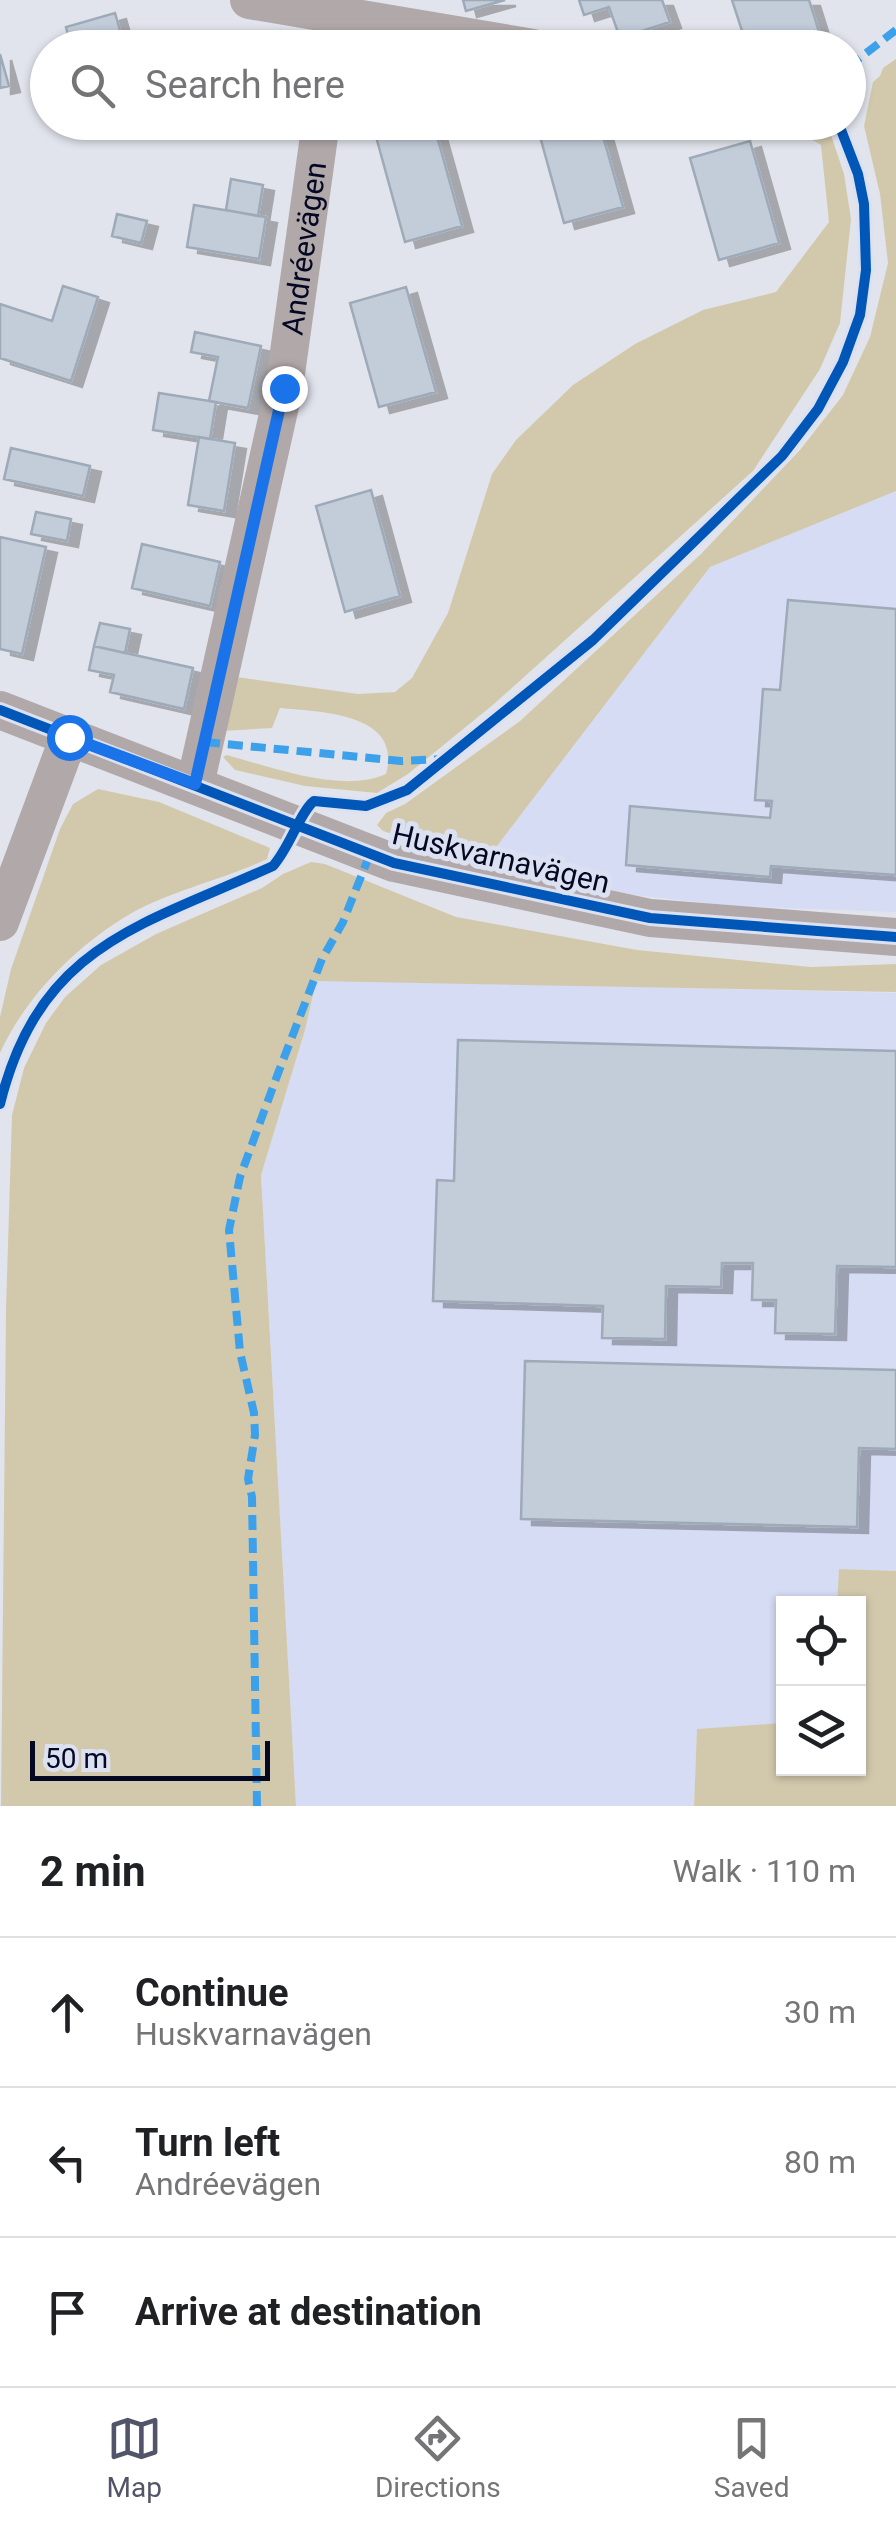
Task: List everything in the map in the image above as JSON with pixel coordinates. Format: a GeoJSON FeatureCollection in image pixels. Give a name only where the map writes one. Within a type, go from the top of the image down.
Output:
{"type":"FeatureCollection","features":[{"type":"Feature","properties":{"kind":"street"},"geometry":{"type":"LineString","coordinates":[[249,0],[411,30]]}},
{"type":"Feature","properties":{"kind":"street","name":"Andréevägen"},"geometry":{"type":"LineString","coordinates":[[195,784],[284,388],[318,140]]}},
{"type":"Feature","properties":{"kind":"street","name":"Huskvarnavägen"},"geometry":{"type":"LineString","coordinates":[[0,710],[394,863],[650,918],[896,937]]}},
{"type":"Feature","properties":{"kind":"street"},"geometry":{"type":"LineString","coordinates":[[0,922],[69,737]]}},
{"type":"Feature","properties":{"kind":"shaded area"},"geometry":{"type":"Polygon","coordinates":[[[896,59],[896,491],[710,567],[484,863],[383,831],[377,825],[386,813],[405,804],[520,721],[701,554],[800,450],[843,395],[870,337],[888,263],[880,194],[866,134],[873,82],[896,59]]]}},
{"type":"Feature","properties":{"kind":"shaded area"},"geometry":{"type":"Polygon","coordinates":[[[812,140],[833,140],[844,174],[851,219],[840,323],[820,369],[753,471],[494,704],[408,774],[377,793],[305,786],[235,770],[223,757],[328,780],[349,781],[386,774],[388,754],[382,739],[371,727],[355,720],[280,708],[272,728],[223,731],[236,677],[358,694],[395,692],[412,678],[448,613],[492,474],[516,440],[573,385],[635,344],[703,310],[776,292],[829,222],[821,145],[812,140]]]}},
{"type":"Feature","properties":{"kind":"shaded area"},"geometry":{"type":"Polygon","coordinates":[[[896,491],[896,912],[732,906],[634,895],[484,863],[710,567],[896,491]]]}},
{"type":"Feature","properties":{"kind":"shaded area"},"geometry":{"type":"Polygon","coordinates":[[[98,789],[159,802],[270,848],[267,859],[163,898],[110,927],[72,957],[38,992],[0,1053],[0,1017],[11,969],[60,829],[73,804],[98,789]]]}},
{"type":"Feature","properties":{"kind":"shaded area"},"geometry":{"type":"Polygon","coordinates":[[[311,862],[325,864],[456,917],[637,950],[811,967],[896,964],[896,992],[316,981],[261,1175],[296,1806],[1,1806],[12,1115],[24,1068],[46,1023],[65,997],[101,965],[156,934],[311,862]]]}},
{"type":"Feature","properties":{"kind":"shaded area"},"geometry":{"type":"Polygon","coordinates":[[[316,980],[896,993],[896,1571],[839,1569],[837,1596],[776,1596],[776,1723],[697,1729],[694,1806],[296,1806],[261,1175],[316,980]]]}},
{"type":"Feature","properties":{"kind":"shaded area"},"geometry":{"type":"Polygon","coordinates":[[[839,1569],[896,1571],[896,1806],[694,1806],[697,1729],[776,1723],[776,1776],[866,1776],[866,1596],[837,1596],[839,1569]]]}},
{"type":"Feature","properties":{"kind":"building"},"geometry":{"type":"Polygon","coordinates":[[[463,0],[505,0],[466,11],[463,0]]]}},
{"type":"Feature","properties":{"kind":"building"},"geometry":{"type":"Polygon","coordinates":[[[579,0],[662,0],[670,22],[645,30],[617,30],[609,7],[584,15],[579,0]]]}},
{"type":"Feature","properties":{"kind":"building"},"geometry":{"type":"Polygon","coordinates":[[[732,0],[809,0],[818,30],[742,30],[732,0]]]}},
{"type":"Feature","properties":{"kind":"building"},"geometry":{"type":"Polygon","coordinates":[[[115,13],[120,30],[67,30],[66,27],[115,13]]]}},
{"type":"Feature","properties":{"kind":"building"},"geometry":{"type":"Polygon","coordinates":[[[0,54],[9,86],[0,88],[0,54]]]}},
{"type":"Feature","properties":{"kind":"building"},"geometry":{"type":"Polygon","coordinates":[[[377,140],[438,140],[462,226],[405,242],[377,140]]]}},
{"type":"Feature","properties":{"kind":"building"},"geometry":{"type":"Polygon","coordinates":[[[541,140],[604,140],[623,207],[564,223],[541,140]]]}},
{"type":"Feature","properties":{"kind":"building"},"geometry":{"type":"Polygon","coordinates":[[[750,141],[779,243],[719,260],[690,158],[750,141]]]}},
{"type":"Feature","properties":{"kind":"building"},"geometry":{"type":"Polygon","coordinates":[[[231,179],[263,185],[258,216],[226,210],[231,179]]]}},
{"type":"Feature","properties":{"kind":"building"},"geometry":{"type":"Polygon","coordinates":[[[194,205],[266,217],[259,259],[187,247],[194,205]]]}},
{"type":"Feature","properties":{"kind":"building"},"geometry":{"type":"Polygon","coordinates":[[[117,214],[147,221],[141,243],[112,236],[117,214]]]}},
{"type":"Feature","properties":{"kind":"building"},"geometry":{"type":"Polygon","coordinates":[[[63,286],[98,297],[71,381],[0,358],[0,304],[52,321],[63,286]]]}},
{"type":"Feature","properties":{"kind":"building"},"geometry":{"type":"Polygon","coordinates":[[[406,287],[436,392],[379,407],[350,303],[406,287]]]}},
{"type":"Feature","properties":{"kind":"building"},"geometry":{"type":"Polygon","coordinates":[[[195,332],[261,346],[248,408],[209,401],[218,357],[191,352],[195,332]]]}},
{"type":"Feature","properties":{"kind":"building"},"geometry":{"type":"Polygon","coordinates":[[[159,393],[216,402],[210,439],[153,430],[159,393]]]}},
{"type":"Feature","properties":{"kind":"building"},"geometry":{"type":"Polygon","coordinates":[[[199,437],[235,443],[224,511],[188,505],[199,437]]]}},
{"type":"Feature","properties":{"kind":"building"},"geometry":{"type":"Polygon","coordinates":[[[11,448],[90,466],[83,496],[4,479],[11,448]]]}},
{"type":"Feature","properties":{"kind":"building"},"geometry":{"type":"Polygon","coordinates":[[[371,490],[400,596],[345,612],[316,506],[371,490]]]}},
{"type":"Feature","properties":{"kind":"building"},"geometry":{"type":"Polygon","coordinates":[[[36,512],[71,519],[67,541],[31,534],[36,512]]]}},
{"type":"Feature","properties":{"kind":"building"},"geometry":{"type":"Polygon","coordinates":[[[0,537],[46,547],[22,654],[0,649],[0,537]]]}},
{"type":"Feature","properties":{"kind":"building"},"geometry":{"type":"Polygon","coordinates":[[[142,544],[220,562],[210,606],[132,588],[142,544]]]}},
{"type":"Feature","properties":{"kind":"building"},"geometry":{"type":"Polygon","coordinates":[[[788,600],[896,609],[896,875],[771,866],[770,877],[626,865],[630,806],[770,818],[772,801],[755,800],[763,689],[780,690],[788,600]]]}},
{"type":"Feature","properties":{"kind":"building"},"geometry":{"type":"Polygon","coordinates":[[[100,623],[130,629],[125,653],[94,646],[100,623]]]}},
{"type":"Feature","properties":{"kind":"building"},"geometry":{"type":"Polygon","coordinates":[[[94,646],[193,668],[184,709],[110,692],[114,675],[89,670],[94,646]]]}},
{"type":"Feature","properties":{"kind":"building"},"geometry":{"type":"Polygon","coordinates":[[[458,1040],[896,1051],[896,1267],[837,1266],[835,1334],[775,1333],[776,1300],[752,1300],[753,1263],[722,1263],[721,1287],[666,1286],[665,1339],[602,1338],[603,1306],[433,1301],[437,1180],[454,1181],[458,1040]]]}},
{"type":"Feature","properties":{"kind":"building"},"geometry":{"type":"Polygon","coordinates":[[[525,1361],[896,1370],[896,1449],[859,1448],[857,1527],[521,1519],[525,1361]]]}},
{"type":"Feature","properties":{"kind":"marked path"},"geometry":{"type":"LineString","coordinates":[[866,53],[896,30]]}},
{"type":"Feature","properties":{"kind":"marked path"},"geometry":{"type":"LineString","coordinates":[[205,742],[401,761],[444,759]]}},
{"type":"Feature","properties":{"kind":"marked path"},"geometry":{"type":"LineString","coordinates":[[257,1806],[252,1497],[248,1479],[254,1413],[240,1352],[229,1230],[240,1177],[277,1076],[322,959],[343,922],[370,854]]}},
{"type":"Feature","properties":{"kind":"cycle path"},"geometry":{"type":"LineString","coordinates":[[0,1104],[18,1050],[41,1008],[69,974],[139,925],[273,866],[314,801],[366,806],[407,790],[593,640],[782,456],[818,409],[843,362],[860,315],[866,270],[864,204],[845,140]]}},
{"type":"Feature","properties":{"kind":"cycle path"},"geometry":{"type":"LineString","coordinates":[[0,710],[394,863],[650,918],[896,937]]}},
{"type":"Feature","properties":{"kind":"route"},"geometry":{"type":"LineString","coordinates":[[69,737],[195,784],[284,388]]}}]}
